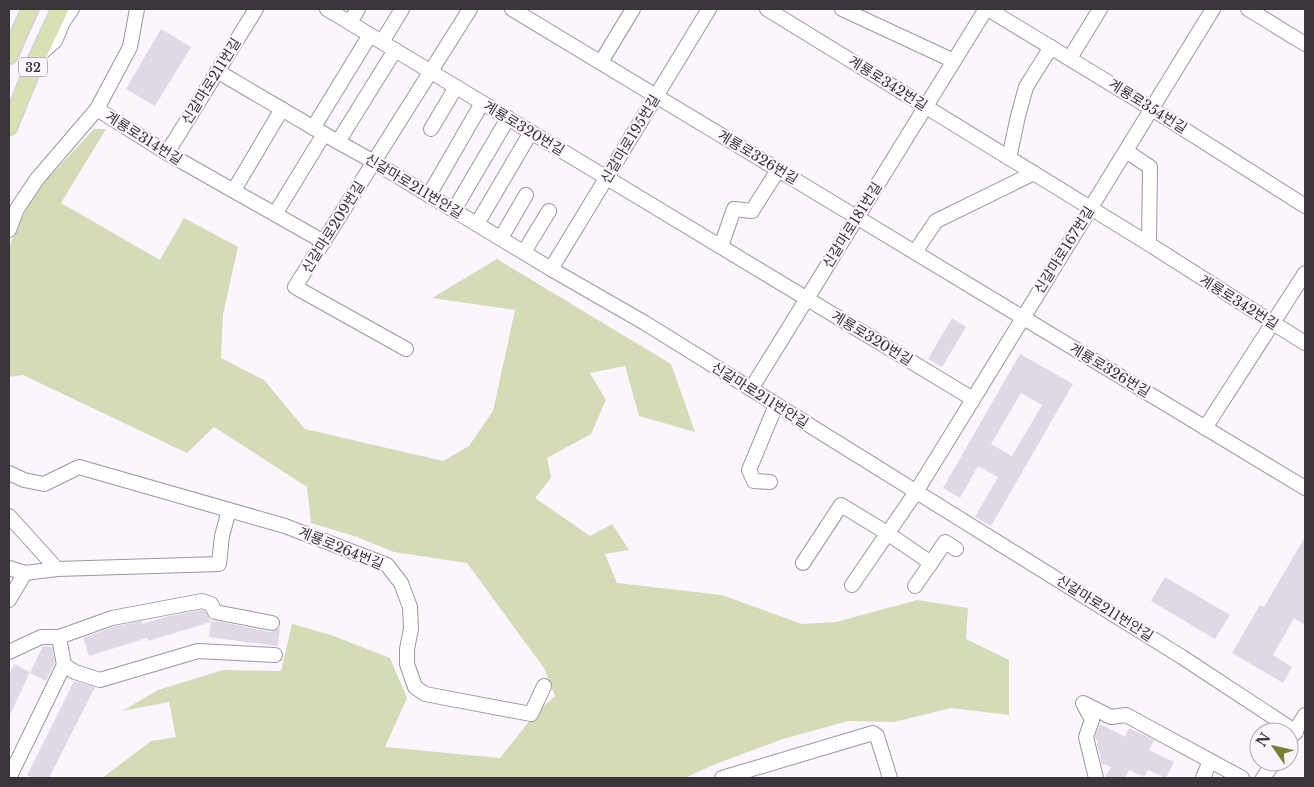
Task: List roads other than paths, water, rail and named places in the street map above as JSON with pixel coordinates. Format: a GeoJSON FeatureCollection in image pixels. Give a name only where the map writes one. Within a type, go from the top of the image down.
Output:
{"type":"FeatureCollection","features":[{"type":"Feature","properties":{"kind":"main road","name":"32"},"geometry":{"type":"LineString","coordinates":[[9,56],[30,9]]}},
{"type":"Feature","properties":{"kind":"main road","name":"32"},"geometry":{"type":"LineString","coordinates":[[9,127],[37,58],[60,9]]}},
{"type":"Feature","properties":{"kind":"street"},"geometry":{"type":"LineString","coordinates":[[37,58],[55,41],[63,22],[72,9]]}},
{"type":"Feature","properties":{"kind":"street","name":"계룡로314번길"},"geometry":{"type":"LineString","coordinates":[[137,9],[130,47],[97,109],[167,153],[324,242]]}},
{"type":"Feature","properties":{"kind":"street","name":"신갈마로211번길"},"geometry":{"type":"LineString","coordinates":[[167,153],[256,9]]}},
{"type":"Feature","properties":{"kind":"street","name":"계룡로320번길"},"geometry":{"type":"LineString","coordinates":[[327,9],[973,399]]}},
{"type":"Feature","properties":{"kind":"street"},"geometry":{"type":"LineString","coordinates":[[350,22],[358,9]]}},
{"type":"Feature","properties":{"kind":"street"},"geometry":{"type":"LineString","coordinates":[[276,214],[318,131],[376,38],[402,9]]}},
{"type":"Feature","properties":{"kind":"street","name":"신갈마로209번길"},"geometry":{"type":"LineString","coordinates":[[406,349],[295,287],[470,9]]}},
{"type":"Feature","properties":{"kind":"street","name":"계룡로326번길"},"geometry":{"type":"LineString","coordinates":[[512,9],[1305,488]]}},
{"type":"Feature","properties":{"kind":"street"},"geometry":{"type":"LineString","coordinates":[[601,62],[633,9]]}},
{"type":"Feature","properties":{"kind":"street","name":"신갈마로195번길"},"geometry":{"type":"LineString","coordinates":[[550,268],[709,9]]}},
{"type":"Feature","properties":{"kind":"street","name":"계룡로342번길"},"geometry":{"type":"LineString","coordinates":[[767,9],[1305,342]]}},
{"type":"Feature","properties":{"kind":"street"},"geometry":{"type":"LineString","coordinates":[[842,9],[954,62]]}},
{"type":"Feature","properties":{"kind":"street","name":"신갈마로181번길"},"geometry":{"type":"LineString","coordinates":[[751,389],[987,9]]}},
{"type":"Feature","properties":{"kind":"street","name":"계룡로354번길"},"geometry":{"type":"LineString","coordinates":[[987,9],[1152,108],[1305,206]]}},
{"type":"Feature","properties":{"kind":"street"},"geometry":{"type":"LineString","coordinates":[[1070,58],[1100,9]]}},
{"type":"Feature","properties":{"kind":"street","name":"신갈마로167번길"},"geometry":{"type":"LineString","coordinates":[[852,585],[916,492],[1213,9]]}},
{"type":"Feature","properties":{"kind":"street"},"geometry":{"type":"LineString","coordinates":[[1248,9],[1305,44]]}},
{"type":"Feature","properties":{"kind":"street"},"geometry":{"type":"LineString","coordinates":[[1009,158],[1026,87],[1051,47]]}},
{"type":"Feature","properties":{"kind":"street"},"geometry":{"type":"LineString","coordinates":[[338,142],[395,50]]}},
{"type":"Feature","properties":{"kind":"street","name":"신갈마로211번안길"},"geometry":{"type":"LineString","coordinates":[[217,71],[645,323],[1174,651],[1273,722]]}},
{"type":"Feature","properties":{"kind":"street"},"geometry":{"type":"LineString","coordinates":[[431,129],[456,87]]}},
{"type":"Feature","properties":{"kind":"street"},"geometry":{"type":"LineString","coordinates":[[429,195],[482,103]]}},
{"type":"Feature","properties":{"kind":"street"},"geometry":{"type":"LineString","coordinates":[[9,230],[17,209],[37,179],[97,109]]}},
{"type":"Feature","properties":{"kind":"street"},"geometry":{"type":"LineString","coordinates":[[234,190],[282,109]]}},
{"type":"Feature","properties":{"kind":"street"},"geometry":{"type":"LineString","coordinates":[[454,210],[508,118]]}},
{"type":"Feature","properties":{"kind":"street"},"geometry":{"type":"LineString","coordinates":[[477,224],[531,132]]}},
{"type":"Feature","properties":{"kind":"street"},"geometry":{"type":"LineString","coordinates":[[1126,151],[1150,167],[1149,244]]}},
{"type":"Feature","properties":{"kind":"street"},"geometry":{"type":"LineString","coordinates":[[721,246],[734,209],[752,211],[778,170]]}},
{"type":"Feature","properties":{"kind":"street"},"geometry":{"type":"LineString","coordinates":[[915,252],[936,221],[1034,174]]}},
{"type":"Feature","properties":{"kind":"street"},"geometry":{"type":"LineString","coordinates":[[501,238],[526,195]]}},
{"type":"Feature","properties":{"kind":"street"},"geometry":{"type":"LineString","coordinates":[[524,252],[549,211]]}},
{"type":"Feature","properties":{"kind":"street"},"geometry":{"type":"LineString","coordinates":[[1205,428],[1305,273]]}},
{"type":"Feature","properties":{"kind":"street"},"geometry":{"type":"LineString","coordinates":[[770,482],[754,481],[749,470],[776,405]]}},
{"type":"Feature","properties":{"kind":"street","name":"계룡로264번길"},"geometry":{"type":"LineString","coordinates":[[9,473],[24,480],[44,484],[79,467],[285,526],[387,565],[401,583],[410,607],[412,629],[407,649],[407,664],[415,687],[425,694],[531,714],[544,686]]}},
{"type":"Feature","properties":{"kind":"street"},"geometry":{"type":"LineString","coordinates":[[803,563],[840,505],[931,563]]}},
{"type":"Feature","properties":{"kind":"street"},"geometry":{"type":"LineString","coordinates":[[9,568],[25,572],[57,569],[219,564],[222,536],[228,510]]}},
{"type":"Feature","properties":{"kind":"street"},"geometry":{"type":"LineString","coordinates":[[9,516],[57,569]]}},
{"type":"Feature","properties":{"kind":"street"},"geometry":{"type":"LineString","coordinates":[[915,586],[945,542],[956,549]]}},
{"type":"Feature","properties":{"kind":"street"},"geometry":{"type":"LineString","coordinates":[[9,600],[25,572]]}},
{"type":"Feature","properties":{"kind":"street"},"geometry":{"type":"LineString","coordinates":[[9,652],[41,637],[59,636],[112,618],[202,601],[211,604],[215,612],[272,623]]}},
{"type":"Feature","properties":{"kind":"street"},"geometry":{"type":"LineString","coordinates":[[9,778],[64,665],[59,636]]}},
{"type":"Feature","properties":{"kind":"street"},"geometry":{"type":"LineString","coordinates":[[64,665],[75,672],[100,680],[198,651],[275,655]]}},
{"type":"Feature","properties":{"kind":"street"},"geometry":{"type":"LineString","coordinates":[[1096,778],[1086,737],[1092,720],[1083,703],[1111,717],[1126,715],[1242,778]]}},
{"type":"Feature","properties":{"kind":"street"},"geometry":{"type":"LineString","coordinates":[[722,778],[873,733],[877,736],[890,778]]}},
{"type":"Feature","properties":{"kind":"street"},"geometry":{"type":"LineString","coordinates":[[1204,778],[1210,761]]}}]}
